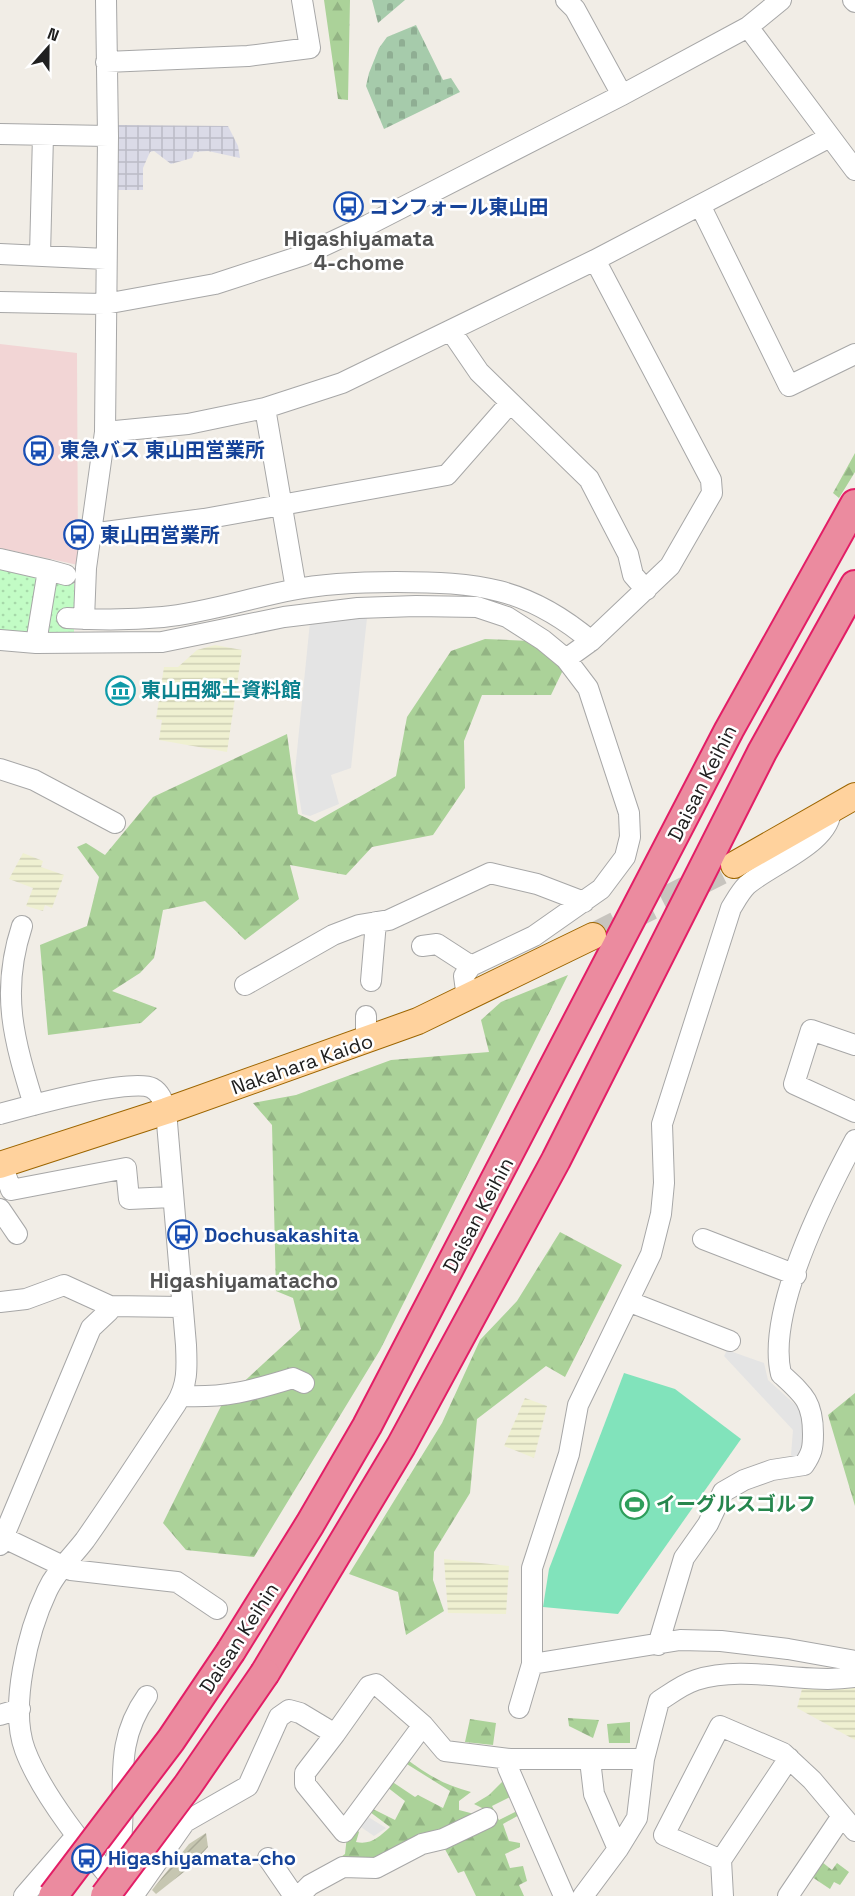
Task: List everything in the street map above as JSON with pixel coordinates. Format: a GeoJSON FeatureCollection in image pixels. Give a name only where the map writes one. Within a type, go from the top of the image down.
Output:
{"type":"FeatureCollection","features":[{"type":"Feature","properties":{"kind":"highway","name":"Daisan Keihin"},"geometry":{"type":"LineString","coordinates":[[53,1896],[171,1740],[231,1651],[310,1524],[367,1426],[729,730],[855,504]]}},
{"type":"Feature","properties":{"kind":"highway","name":"Daisan Keihin"},"geometry":{"type":"LineString","coordinates":[[107,1886],[188,1785],[265,1673],[407,1436],[556,1160],[762,752],[855,585]]}},
{"type":"Feature","properties":{"kind":"main road"},"geometry":{"type":"LineString","coordinates":[[734,865],[855,796]]}},
{"type":"Feature","properties":{"kind":"main road","name":"Nakahara Kaido"},"geometry":{"type":"LineString","coordinates":[[1,1165],[166,1111],[366,1041],[467,998],[593,936]]}},
{"type":"Feature","properties":{"kind":"street"},"geometry":{"type":"LineString","coordinates":[[106,0],[108,136],[105,432],[76,618],[164,617],[296,589],[362,582],[473,584],[515,595],[547,609],[570,623],[591,641]]}},
{"type":"Feature","properties":{"kind":"street"},"geometry":{"type":"LineString","coordinates":[[106,62],[248,56],[310,48],[302,0]]}},
{"type":"Feature","properties":{"kind":"street"},"geometry":{"type":"LineString","coordinates":[[0,302],[105,304],[215,284],[304,255],[368,225],[622,95],[748,27],[781,0]]}},
{"type":"Feature","properties":{"kind":"street"},"geometry":{"type":"LineString","coordinates":[[575,3],[622,95]]}},
{"type":"Feature","properties":{"kind":"street"},"geometry":{"type":"LineString","coordinates":[[748,27],[855,170]]}},
{"type":"Feature","properties":{"kind":"street"},"geometry":{"type":"LineString","coordinates":[[0,134],[108,136]]}},
{"type":"Feature","properties":{"kind":"street"},"geometry":{"type":"LineString","coordinates":[[40,255],[42,135]]}},
{"type":"Feature","properties":{"kind":"street"},"geometry":{"type":"LineString","coordinates":[[105,432],[188,424],[265,408],[342,383],[595,260],[830,137]]}},
{"type":"Feature","properties":{"kind":"street"},"geometry":{"type":"LineString","coordinates":[[700,205],[789,386],[855,354]]}},
{"type":"Feature","properties":{"kind":"street"},"geometry":{"type":"LineString","coordinates":[[0,255],[106,259]]}},
{"type":"Feature","properties":{"kind":"street"},"geometry":{"type":"LineString","coordinates":[[566,659],[591,641],[670,566],[712,493],[711,480],[595,260]]}},
{"type":"Feature","properties":{"kind":"street"},"geometry":{"type":"LineString","coordinates":[[451,332],[479,372],[589,479],[628,555],[633,575],[646,590]]}},
{"type":"Feature","properties":{"kind":"street"},"geometry":{"type":"LineString","coordinates":[[90,534],[204,519],[447,475],[510,403]]}},
{"type":"Feature","properties":{"kind":"street"},"geometry":{"type":"LineString","coordinates":[[265,408],[296,589]]}},
{"type":"Feature","properties":{"kind":"street"},"geometry":{"type":"LineString","coordinates":[[0,559],[57,573],[36,643]]}},
{"type":"Feature","properties":{"kind":"street"},"geometry":{"type":"LineString","coordinates":[[0,640],[36,643],[162,642],[284,617],[358,608],[477,607],[507,617],[566,659],[588,688],[629,813],[630,837],[625,857],[601,889],[584,902],[534,936],[471,966],[464,976],[467,998]]}},
{"type":"Feature","properties":{"kind":"street"},"geometry":{"type":"LineString","coordinates":[[0,769],[34,780],[115,824]]}},
{"type":"Feature","properties":{"kind":"street"},"geometry":{"type":"LineString","coordinates":[[519,1708],[532,1664],[532,1568],[569,1454],[579,1405],[651,1254],[661,1214],[664,1183],[662,1124],[732,908],[747,885],[822,834],[831,820],[831,809]]}},
{"type":"Feature","properties":{"kind":"street"},"geometry":{"type":"LineString","coordinates":[[245,985],[333,935],[359,925],[389,920],[490,873],[537,884],[584,902]]}},
{"type":"Feature","properties":{"kind":"street"},"geometry":{"type":"LineString","coordinates":[[371,981],[376,922]]}},
{"type":"Feature","properties":{"kind":"street"},"geometry":{"type":"LineString","coordinates":[[22,926],[13,954],[10,998],[14,1039],[34,1105]]}},
{"type":"Feature","properties":{"kind":"street"},"geometry":{"type":"LineString","coordinates":[[422,946],[437,944],[471,966]]}},
{"type":"Feature","properties":{"kind":"street"},"geometry":{"type":"LineString","coordinates":[[366,1016],[366,1041]]}},
{"type":"Feature","properties":{"kind":"street"},"geometry":{"type":"LineString","coordinates":[[855,1045],[811,1030],[794,1084],[855,1112]]}},
{"type":"Feature","properties":{"kind":"street"},"geometry":{"type":"LineString","coordinates":[[0,1114],[58,1098],[136,1086],[150,1087],[160,1094],[166,1111],[187,1373],[181,1396],[84,1541],[47,1590],[36,1621],[21,1688],[20,1709],[25,1749],[36,1772],[107,1886],[125,1896]]}},
{"type":"Feature","properties":{"kind":"street"},"geometry":{"type":"LineString","coordinates":[[658,1645],[684,1558],[708,1524],[723,1492],[744,1480],[772,1470],[804,1465],[813,1453],[813,1413],[804,1394],[781,1374],[778,1359],[782,1318],[816,1214],[855,1140]]}},
{"type":"Feature","properties":{"kind":"street"},"geometry":{"type":"LineString","coordinates":[[1,1165],[11,1190],[126,1168],[129,1199],[172,1197]]}},
{"type":"Feature","properties":{"kind":"street"},"geometry":{"type":"LineString","coordinates":[[0,1209],[18,1234]]}},
{"type":"Feature","properties":{"kind":"street"},"geometry":{"type":"LineString","coordinates":[[703,1239],[796,1275]]}},
{"type":"Feature","properties":{"kind":"street"},"geometry":{"type":"LineString","coordinates":[[0,1302],[26,1299],[64,1285],[110,1306],[181,1306]]}},
{"type":"Feature","properties":{"kind":"street"},"geometry":{"type":"LineString","coordinates":[[630,1302],[730,1341]]}},
{"type":"Feature","properties":{"kind":"street"},"geometry":{"type":"LineString","coordinates":[[110,1306],[109,1311],[91,1328],[1,1540],[71,1570],[177,1582],[217,1609]]}},
{"type":"Feature","properties":{"kind":"street"},"geometry":{"type":"LineString","coordinates":[[181,1396],[212,1397],[238,1394],[293,1378],[304,1383]]}},
{"type":"Feature","properties":{"kind":"street"},"geometry":{"type":"LineString","coordinates":[[532,1664],[680,1640],[721,1641],[855,1661]]}},
{"type":"Feature","properties":{"kind":"street"},"geometry":{"type":"LineString","coordinates":[[583,1896],[618,1849],[637,1818],[644,1760],[659,1701],[695,1681],[731,1675],[831,1681],[855,1677]]}},
{"type":"Feature","properties":{"kind":"street"},"geometry":{"type":"LineString","coordinates":[[423,1725],[345,1832],[305,1784],[305,1773],[369,1686],[376,1684],[423,1725],[445,1751],[507,1767],[590,1760],[644,1760]]}},
{"type":"Feature","properties":{"kind":"street"},"geometry":{"type":"LineString","coordinates":[[107,1886],[121,1844],[123,1747],[137,1711],[147,1696]]}},
{"type":"Feature","properties":{"kind":"street"},"geometry":{"type":"LineString","coordinates":[[0,1714],[20,1709]]}},
{"type":"Feature","properties":{"kind":"street"},"geometry":{"type":"LineString","coordinates":[[133,1896],[185,1822],[248,1786],[279,1717],[289,1710],[300,1713],[335,1734]]}},
{"type":"Feature","properties":{"kind":"street"},"geometry":{"type":"LineString","coordinates":[[721,1860],[664,1835],[720,1726],[789,1758],[849,1823],[788,1896]]}},
{"type":"Feature","properties":{"kind":"street"},"geometry":{"type":"LineString","coordinates":[[723,1896],[721,1860],[789,1758]]}},
{"type":"Feature","properties":{"kind":"street"},"geometry":{"type":"LineString","coordinates":[[590,1760],[594,1794],[618,1849]]}},
{"type":"Feature","properties":{"kind":"street"},"geometry":{"type":"LineString","coordinates":[[507,1767],[564,1896]]}},
{"type":"Feature","properties":{"kind":"street"},"geometry":{"type":"LineString","coordinates":[[268,1858],[301,1892],[343,1867],[376,1868],[422,1844],[443,1839],[487,1818]]}},
{"type":"Feature","properties":{"kind":"street"},"geometry":{"type":"LineString","coordinates":[[24,1896],[76,1836]]}},
{"type":"Feature","properties":{"kind":"shaded area"},"geometry":{"type":"Polygon","coordinates":[[[118,125],[228,126],[238,146],[240,158],[208,151],[194,152],[192,158],[171,164],[154,151],[150,152],[143,168],[143,190],[117,190],[118,125]]]}},
{"type":"Feature","properties":{"kind":"shaded area","name":"東急バス 東山田営業所"},"geometry":{"type":"Polygon","coordinates":[[[0,344],[77,353],[78,565],[0,548],[0,344]]]}},
{"type":"Feature","properties":{"kind":"shaded area"},"geometry":{"type":"Polygon","coordinates":[[[344,616],[367,618],[351,768],[331,775],[339,804],[310,816],[302,814],[295,771],[310,622],[344,616]]]}},
{"type":"Feature","properties":{"kind":"shaded area"},"geometry":{"type":"Polygon","coordinates":[[[215,645],[242,650],[227,752],[159,740],[162,720],[156,719],[164,667],[178,667],[197,650],[215,645]]]}},
{"type":"Feature","properties":{"kind":"shaded area"},"geometry":{"type":"Polygon","coordinates":[[[23,853],[43,861],[41,867],[64,875],[52,908],[45,905],[43,911],[26,906],[33,888],[9,879],[23,853]]]}},
{"type":"Feature","properties":{"kind":"shaded area"},"geometry":{"type":"Polygon","coordinates":[[[727,1350],[764,1363],[768,1380],[799,1408],[807,1432],[804,1457],[796,1459],[791,1455],[793,1430],[724,1356],[727,1350]]]}},
{"type":"Feature","properties":{"kind":"shaded area"},"geometry":{"type":"Polygon","coordinates":[[[525,1398],[547,1406],[534,1458],[504,1446],[525,1398]]]}},
{"type":"Feature","properties":{"kind":"shaded area"},"geometry":{"type":"Polygon","coordinates":[[[444,1559],[509,1566],[506,1614],[448,1613],[444,1559]]]}},
{"type":"Feature","properties":{"kind":"shaded area"},"geometry":{"type":"Polygon","coordinates":[[[855,1688],[855,1740],[797,1708],[802,1689],[855,1688]]]}},
{"type":"Feature","properties":{"kind":"shaded area"},"geometry":{"type":"Polygon","coordinates":[[[365,1815],[386,1828],[374,1836],[358,1825],[365,1815]]]}},
{"type":"Feature","properties":{"kind":"shaded area"},"geometry":{"type":"Polygon","coordinates":[[[206,1833],[208,1847],[189,1868],[156,1894],[152,1890],[189,1844],[206,1833]]]}},
{"type":"Feature","properties":{"kind":"green space"},"geometry":{"type":"Polygon","coordinates":[[[324,0],[350,0],[348,100],[338,99],[324,0]]]}},
{"type":"Feature","properties":{"kind":"green space"},"geometry":{"type":"Polygon","coordinates":[[[372,0],[405,0],[378,23],[372,0]]]}},
{"type":"Feature","properties":{"kind":"green space"},"geometry":{"type":"Polygon","coordinates":[[[416,25],[443,80],[451,78],[460,92],[384,129],[366,86],[369,73],[379,48],[387,37],[416,25]]]}},
{"type":"Feature","properties":{"kind":"green space"},"geometry":{"type":"Polygon","coordinates":[[[855,453],[855,472],[839,498],[833,493],[855,453]]]}},
{"type":"Feature","properties":{"kind":"green space"},"geometry":{"type":"Polygon","coordinates":[[[0,555],[74,572],[74,632],[27,636],[0,630],[0,555]]]}},
{"type":"Feature","properties":{"kind":"green space"},"geometry":{"type":"Polygon","coordinates":[[[485,639],[530,641],[564,668],[551,695],[482,695],[464,741],[465,788],[433,835],[372,847],[346,875],[290,865],[299,899],[245,940],[205,901],[163,910],[154,958],[140,973],[112,991],[157,1008],[141,1023],[48,1035],[40,945],[87,926],[99,877],[77,847],[86,843],[105,855],[153,797],[287,734],[298,814],[315,822],[396,776],[407,717],[451,651],[485,639]]]}},
{"type":"Feature","properties":{"kind":"green space"},"geometry":{"type":"Polygon","coordinates":[[[568,975],[380,1350],[254,1557],[186,1550],[163,1523],[224,1400],[301,1329],[293,1298],[276,1291],[272,1125],[253,1103],[296,1095],[391,1060],[489,1052],[481,1020],[501,1002],[568,975]]]}},
{"type":"Feature","properties":{"kind":"green space"},"geometry":{"type":"Polygon","coordinates":[[[560,1232],[622,1265],[565,1377],[546,1366],[477,1419],[470,1493],[434,1552],[433,1580],[444,1611],[406,1635],[398,1592],[349,1574],[442,1423],[480,1340],[517,1301],[560,1232]]]}},
{"type":"Feature","properties":{"kind":"green space","name":"イーグルスゴルフ"},"geometry":{"type":"Polygon","coordinates":[[[624,1373],[675,1389],[741,1439],[618,1614],[543,1607],[549,1569],[624,1373]]]}},
{"type":"Feature","properties":{"kind":"green space"},"geometry":{"type":"Polygon","coordinates":[[[855,1393],[855,1506],[828,1415],[855,1393]]]}},
{"type":"Feature","properties":{"kind":"green space"},"geometry":{"type":"Polygon","coordinates":[[[568,1718],[599,1720],[593,1738],[569,1726],[568,1718]]]}},
{"type":"Feature","properties":{"kind":"green space"},"geometry":{"type":"Polygon","coordinates":[[[470,1719],[496,1723],[493,1745],[465,1742],[470,1719]]]}},
{"type":"Feature","properties":{"kind":"green space"},"geometry":{"type":"Polygon","coordinates":[[[630,1722],[630,1743],[609,1743],[607,1724],[630,1722]]]}},
{"type":"Feature","properties":{"kind":"green space"},"geometry":{"type":"Polygon","coordinates":[[[405,1758],[436,1778],[471,1792],[459,1801],[459,1810],[478,1815],[376,1865],[327,1867],[345,1854],[347,1836],[355,1828],[359,1832],[356,1842],[361,1843],[374,1839],[390,1827],[370,1812],[373,1809],[395,1820],[405,1801],[387,1787],[391,1781],[415,1797],[418,1795],[443,1808],[450,1791],[402,1761],[405,1758]]]}},
{"type":"Feature","properties":{"kind":"green space"},"geometry":{"type":"Polygon","coordinates":[[[505,1779],[512,1796],[492,1806],[499,1820],[523,1808],[521,1814],[503,1824],[509,1841],[520,1843],[520,1847],[505,1854],[510,1868],[523,1866],[527,1881],[519,1885],[524,1896],[476,1896],[464,1871],[458,1873],[441,1842],[486,1810],[474,1804],[489,1795],[505,1779]]]}},
{"type":"Feature","properties":{"kind":"green space"},"geometry":{"type":"Polygon","coordinates":[[[822,1862],[832,1870],[837,1863],[849,1872],[840,1885],[834,1882],[830,1889],[812,1877],[822,1862]]]}},
{"type":"Feature","properties":{"kind":"tunnel"},"geometry":{"type":"LineString","coordinates":[[593,936],[734,865]]}},
{"type":"Feature","properties":{"kind":"place","name":"コンフォール東山田"},"geometry":{"type":"Point","coordinates":[348,207]}},
{"type":"Feature","properties":{"kind":"place","name":"東急バス 東山田営業所"},"geometry":{"type":"Point","coordinates":[39,450]}},
{"type":"Feature","properties":{"kind":"place","name":"東山田営業所"},"geometry":{"type":"Point","coordinates":[79,535]}},
{"type":"Feature","properties":{"kind":"place","name":"東山田郷土資料館"},"geometry":{"type":"Point","coordinates":[120,690]}},
{"type":"Feature","properties":{"kind":"place","name":"Dochusakashita"},"geometry":{"type":"Point","coordinates":[183,1235]}},
{"type":"Feature","properties":{"kind":"place","name":"イーグルスゴルフ"},"geometry":{"type":"Point","coordinates":[635,1504]}},
{"type":"Feature","properties":{"kind":"place","name":"Higashiyamata-cho"},"geometry":{"type":"Point","coordinates":[87,1858]}},
{"type":"Feature","properties":{"kind":"district","name":"Higashiyamata 4-chome"},"geometry":{"type":"Point","coordinates":[359,251]}},
{"type":"Feature","properties":{"kind":"district","name":"Higashiyamatacho"},"geometry":{"type":"Point","coordinates":[244,1281]}}]}
